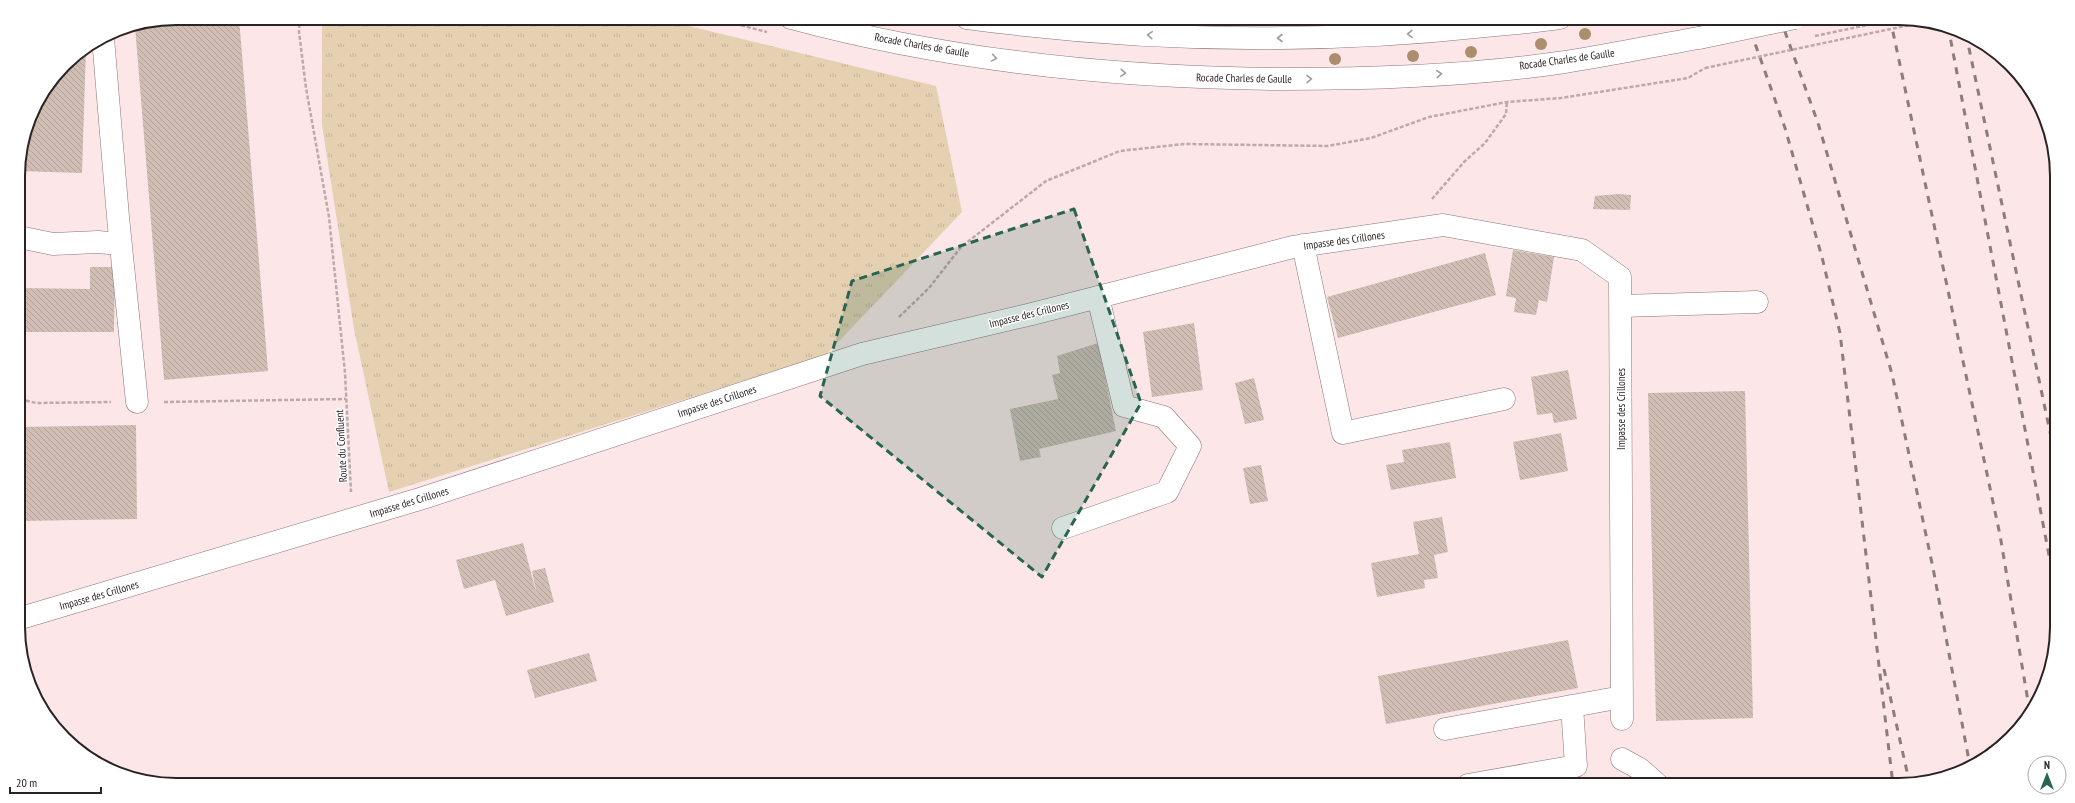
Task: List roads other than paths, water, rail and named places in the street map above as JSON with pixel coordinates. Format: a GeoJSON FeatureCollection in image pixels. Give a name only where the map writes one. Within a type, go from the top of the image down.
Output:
{"type":"FeatureCollection","features":[{"type":"Feature","properties":{"kind":"street","name":"Rocade Charles de Gaulle"},"geometry":{"type":"LineString","coordinates":[[822,25],[917,46],[1019,62],[1109,72],[1198,78],[1400,78],[1558,63],[1699,38],[1761,25]]}},
{"type":"Feature","properties":{"kind":"street"},"geometry":{"type":"LineString","coordinates":[[1018,25],[1040,28],[1188,38],[1306,38],[1424,33],[1497,25]]}},
{"type":"Feature","properties":{"kind":"street"},"geometry":{"type":"LineString","coordinates":[[103,43],[120,244],[137,402]]}},
{"type":"Feature","properties":{"kind":"street","name":"Impasse des Crillones"},"geometry":{"type":"LineString","coordinates":[[25,617],[423,498],[862,354],[1098,297],[1303,245],[1443,225],[1582,250],[1620,277],[1622,719]]}},
{"type":"Feature","properties":{"kind":"street"},"geometry":{"type":"LineString","coordinates":[[25,238],[53,244],[98,242],[120,244]]}},
{"type":"Feature","properties":{"kind":"street"},"geometry":{"type":"LineString","coordinates":[[1303,245],[1343,433],[1504,399]]}},
{"type":"Feature","properties":{"kind":"street"},"geometry":{"type":"LineString","coordinates":[[1063,528],[1167,492],[1190,446],[1164,417],[1124,406],[1098,297]]}},
{"type":"Feature","properties":{"kind":"street"},"geometry":{"type":"LineString","coordinates":[[1621,306],[1757,302]]}},
{"type":"Feature","properties":{"kind":"street"},"geometry":{"type":"LineString","coordinates":[[1445,729],[1622,697]]}},
{"type":"Feature","properties":{"kind":"street"},"geometry":{"type":"LineString","coordinates":[[1508,778],[1576,766],[1572,706]]}},
{"type":"Feature","properties":{"kind":"street"},"geometry":{"type":"LineString","coordinates":[[1622,758],[1640,769],[1650,778]]}},
{"type":"Feature","properties":{"kind":"railway"},"geometry":{"type":"LineString","coordinates":[[1748,25],[1785,128],[1822,257],[1840,333],[1892,778]]}},
{"type":"Feature","properties":{"kind":"railway"},"geometry":{"type":"LineString","coordinates":[[1783,25],[1818,123],[1892,374],[1933,568],[1969,761]]}},
{"type":"Feature","properties":{"kind":"railway"},"geometry":{"type":"LineString","coordinates":[[1891,25],[2000,535],[2029,705]]}},
{"type":"Feature","properties":{"kind":"railway"},"geometry":{"type":"LineString","coordinates":[[1949,33],[2050,560]]}},
{"type":"Feature","properties":{"kind":"railway"},"geometry":{"type":"LineString","coordinates":[[1968,42],[2050,432]]}},
{"type":"Feature","properties":{"kind":"railway"},"geometry":{"type":"LineString","coordinates":[[1884,669],[1908,778]]}}]}
